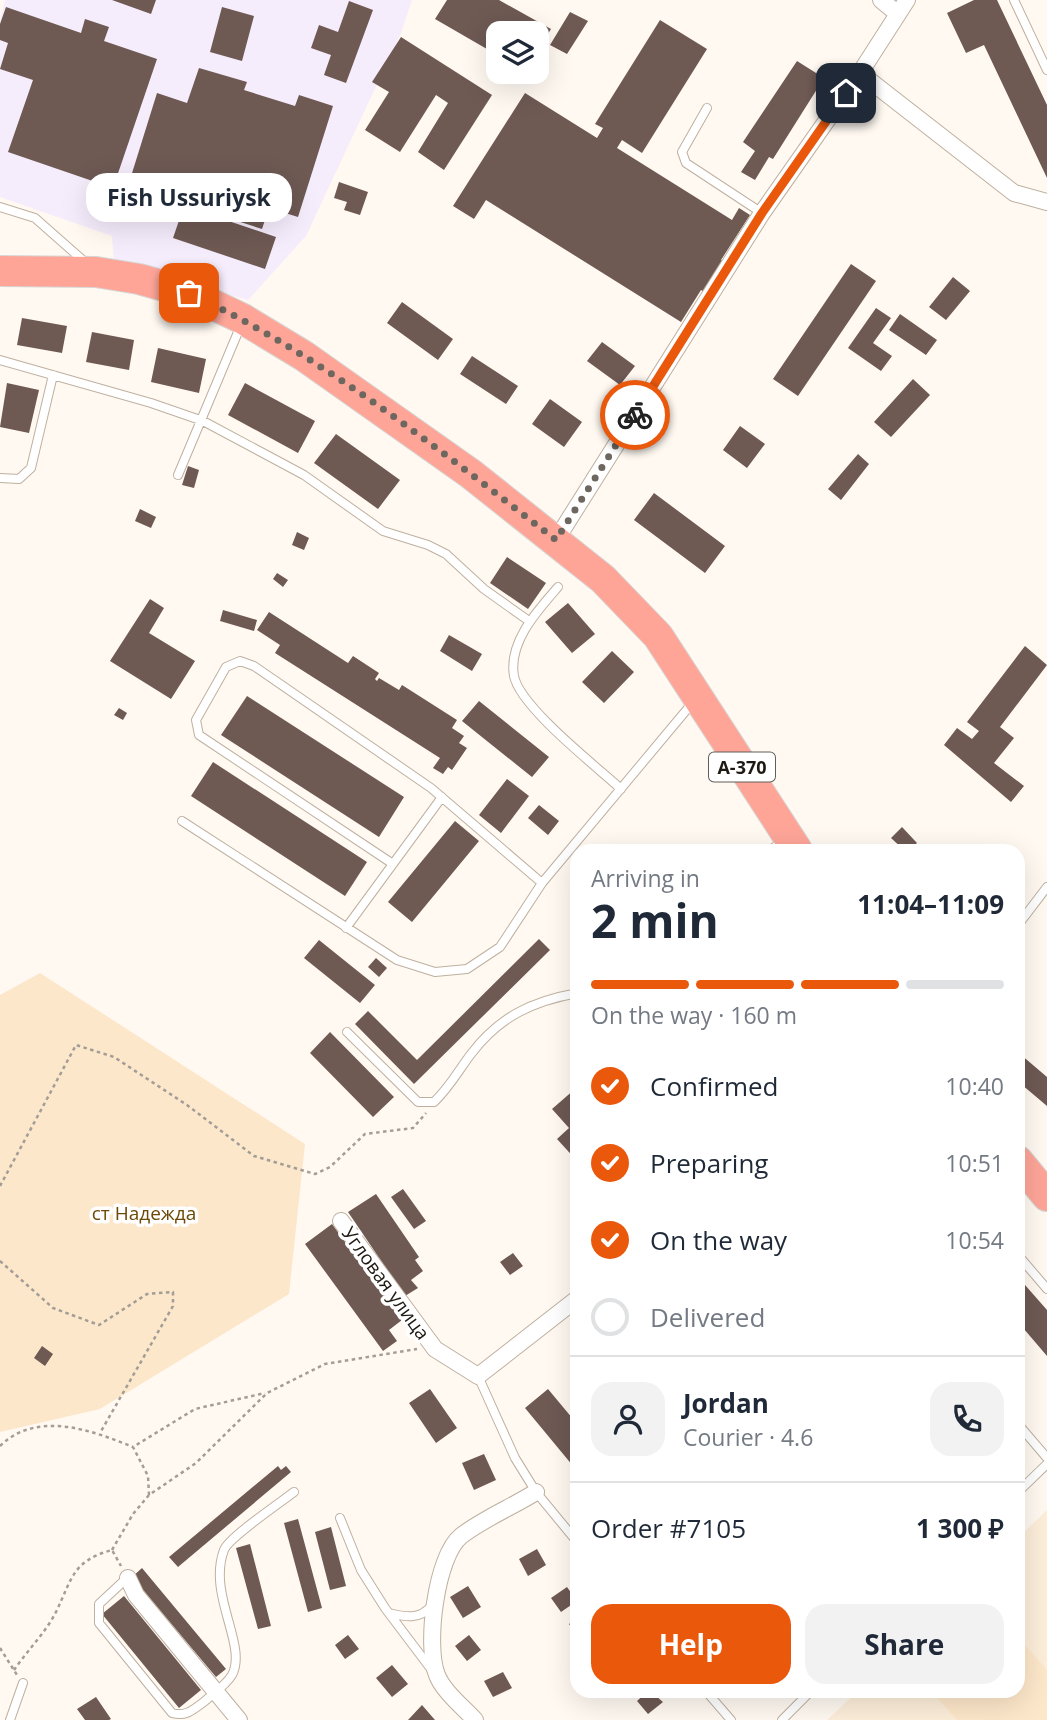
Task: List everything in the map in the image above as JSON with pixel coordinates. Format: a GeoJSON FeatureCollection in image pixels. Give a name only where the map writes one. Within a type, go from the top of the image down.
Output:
{"type":"FeatureCollection","features":[{"type":"Feature","properties":{"kind":"highway","name":"А-370"},"geometry":{"type":"LineString","coordinates":[[0,271],[96,272],[139,279],[189,293],[243,319],[304,356],[377,406],[556,540],[603,579],[658,636],[784,844]]}},
{"type":"Feature","properties":{"kind":"highway"},"geometry":{"type":"LineString","coordinates":[[1025,1169],[1047,1196]]}},
{"type":"Feature","properties":{"kind":"street"},"geometry":{"type":"LineString","coordinates":[[556,540],[762,213],[860,73],[902,7],[881,0]]}},
{"type":"Feature","properties":{"kind":"street"},"geometry":{"type":"LineString","coordinates":[[860,73],[1014,193],[1047,202]]}},
{"type":"Feature","properties":{"kind":"street","name":"Угловая улица"},"geometry":{"type":"LineString","coordinates":[[341,1221],[435,1349],[478,1376]]}},
{"type":"Feature","properties":{"kind":"street"},"geometry":{"type":"LineString","coordinates":[[478,1376],[570,1305]]}},
{"type":"Feature","properties":{"kind":"street"},"geometry":{"type":"LineString","coordinates":[[475,1720],[437,1677],[433,1629],[443,1569],[460,1537],[536,1492]]}},
{"type":"Feature","properties":{"kind":"street"},"geometry":{"type":"LineString","coordinates":[[128,1578],[136,1595],[239,1720]]}},
{"type":"Feature","properties":{"kind":"lane"},"geometry":{"type":"LineString","coordinates":[[1014,0],[1047,70]]}},
{"type":"Feature","properties":{"kind":"lane"},"geometry":{"type":"LineString","coordinates":[[707,108],[682,152],[686,163],[762,213]]}},
{"type":"Feature","properties":{"kind":"lane"},"geometry":{"type":"LineString","coordinates":[[0,207],[35,218],[96,272]]}},
{"type":"Feature","properties":{"kind":"lane"},"geometry":{"type":"LineString","coordinates":[[178,475],[203,421],[243,319]]}},
{"type":"Feature","properties":{"kind":"lane"},"geometry":{"type":"LineString","coordinates":[[0,360],[151,402],[203,421],[304,475],[383,531],[428,545],[446,554],[484,589],[529,621]]}},
{"type":"Feature","properties":{"kind":"lane"},"geometry":{"type":"LineString","coordinates":[[0,478],[19,479],[31,467],[53,375]]}},
{"type":"Feature","properties":{"kind":"lane"},"geometry":{"type":"LineString","coordinates":[[558,587],[529,621],[517,649],[514,677],[531,707],[621,789]]}},
{"type":"Feature","properties":{"kind":"lane"},"geometry":{"type":"LineString","coordinates":[[393,864],[199,735],[196,720],[226,667],[240,661],[254,666],[442,797],[542,883]]}},
{"type":"Feature","properties":{"kind":"lane"},"geometry":{"type":"LineString","coordinates":[[575,844],[696,699]]}},
{"type":"Feature","properties":{"kind":"lane"},"geometry":{"type":"LineString","coordinates":[[346,928],[442,797]]}},
{"type":"Feature","properties":{"kind":"lane"},"geometry":{"type":"LineString","coordinates":[[182,821],[397,960],[435,972],[467,969],[500,947],[542,883],[570,850]]}},
{"type":"Feature","properties":{"kind":"lane"},"geometry":{"type":"LineString","coordinates":[[1025,916],[1047,887]]}},
{"type":"Feature","properties":{"kind":"lane"},"geometry":{"type":"LineString","coordinates":[[346,1032],[418,1102],[434,1102],[449,1088],[492,1029],[512,1013],[544,999],[570,994]]}},
{"type":"Feature","properties":{"kind":"lane"},"geometry":{"type":"LineString","coordinates":[[1025,1263],[1047,1289]]}},
{"type":"Feature","properties":{"kind":"lane"},"geometry":{"type":"LineString","coordinates":[[478,1376],[515,1458],[536,1492],[570,1533]]}},
{"type":"Feature","properties":{"kind":"lane"},"geometry":{"type":"LineString","coordinates":[[1025,1432],[1047,1458]]}},
{"type":"Feature","properties":{"kind":"lane"},"geometry":{"type":"LineString","coordinates":[[1025,1485],[1047,1464]]}},
{"type":"Feature","properties":{"kind":"lane"},"geometry":{"type":"LineString","coordinates":[[128,1578],[99,1604],[99,1623],[172,1713],[181,1715],[191,1712],[231,1677],[236,1661],[218,1585],[219,1567],[225,1546],[294,1492]]}},
{"type":"Feature","properties":{"kind":"lane"},"geometry":{"type":"LineString","coordinates":[[340,1518],[361,1570],[389,1614],[437,1677]]}},
{"type":"Feature","properties":{"kind":"lane"},"geometry":{"type":"LineString","coordinates":[[389,1614],[409,1618],[426,1613],[438,1597]]}},
{"type":"Feature","properties":{"kind":"lane"},"geometry":{"type":"LineString","coordinates":[[10,1720],[23,1684]]}},
{"type":"Feature","properties":{"kind":"lane"},"geometry":{"type":"LineString","coordinates":[[712,1698],[732,1720]]}},
{"type":"Feature","properties":{"kind":"lane"},"geometry":{"type":"LineString","coordinates":[[782,1720],[804,1698]]}},
{"type":"Feature","properties":{"kind":"path"},"geometry":{"type":"LineString","coordinates":[[0,1186],[76,1045],[114,1057],[187,1105],[254,1156],[315,1174],[330,1167],[365,1134],[413,1128],[434,1102]]}},
{"type":"Feature","properties":{"kind":"path"},"geometry":{"type":"LineString","coordinates":[[0,1261],[53,1308],[99,1325],[146,1294],[173,1292],[173,1306],[100,1433]]}},
{"type":"Feature","properties":{"kind":"path"},"geometry":{"type":"LineString","coordinates":[[133,1447],[195,1409],[267,1393],[325,1364],[409,1349],[435,1349]]}},
{"type":"Feature","properties":{"kind":"path"},"geometry":{"type":"LineString","coordinates":[[14,1670],[56,1612],[65,1586],[83,1562],[112,1550],[133,1514],[149,1495],[196,1463],[267,1393]]}},
{"type":"Feature","properties":{"kind":"path"},"geometry":{"type":"LineString","coordinates":[[0,1446],[11,1435],[26,1427],[63,1426],[100,1433],[133,1447],[148,1476],[149,1495]]}},
{"type":"Feature","properties":{"kind":"path"},"geometry":{"type":"LineString","coordinates":[[112,1550],[128,1578]]}},
{"type":"Feature","properties":{"kind":"path"},"geometry":{"type":"LineString","coordinates":[[0,1648],[23,1684]]}},
{"type":"Feature","properties":{"kind":"shaded area"},"geometry":{"type":"Polygon","coordinates":[[[5,0],[412,0],[401,33],[306,236],[248,300],[114,262],[112,236],[0,197],[0,22],[5,0]]]}},
{"type":"Feature","properties":{"kind":"shaded area"},"geometry":{"type":"Polygon","coordinates":[[[1047,1510],[1047,1720],[827,1720],[851,1698],[1025,1698],[1025,1531],[1047,1510]]]}},
{"type":"Feature","properties":{"kind":"green space","name":"ст Надежда"},"geometry":{"type":"Polygon","coordinates":[[[40,973],[305,1144],[289,1294],[100,1409],[0,1432],[0,995],[40,973]]]}},
{"type":"Feature","properties":{"kind":"green space"},"geometry":{"type":"Polygon","coordinates":[[[1025,1645],[1047,1670],[1047,1720],[957,1720],[937,1698],[1025,1698],[1025,1645]]]}},
{"type":"Feature","properties":{"kind":"building"},"geometry":{"type":"Polygon","coordinates":[[[112,0],[156,0],[151,14],[112,0]]]}},
{"type":"Feature","properties":{"kind":"building"},"geometry":{"type":"Polygon","coordinates":[[[447,0],[499,0],[537,21],[486,21],[486,48],[435,19],[447,0]]]}},
{"type":"Feature","properties":{"kind":"building"},"geometry":{"type":"Polygon","coordinates":[[[974,0],[997,0],[1047,105],[1047,178],[984,45],[966,53],[947,13],[974,0]]]}},
{"type":"Feature","properties":{"kind":"building"},"geometry":{"type":"Polygon","coordinates":[[[349,1],[373,10],[346,83],[324,75],[331,55],[311,48],[319,25],[338,32],[349,1]]]}},
{"type":"Feature","properties":{"kind":"building"},"geometry":{"type":"Polygon","coordinates":[[[6,7],[81,33],[85,19],[109,27],[104,41],[157,59],[113,188],[8,152],[33,80],[0,69],[8,43],[0,40],[0,24],[6,7]]]}},
{"type":"Feature","properties":{"kind":"building"},"geometry":{"type":"Polygon","coordinates":[[[222,7],[254,16],[242,61],[210,52],[222,7]]]}},
{"type":"Feature","properties":{"kind":"building"},"geometry":{"type":"Polygon","coordinates":[[[570,12],[588,21],[567,54],[550,45],[570,12]]]}},
{"type":"Feature","properties":{"kind":"building"},"geometry":{"type":"Polygon","coordinates":[[[660,20],[707,49],[642,153],[622,140],[617,148],[732,220],[739,208],[750,215],[721,260],[726,263],[707,294],[701,290],[681,322],[486,200],[474,219],[453,206],[525,93],[597,138],[603,128],[595,124],[660,20]]]}},
{"type":"Feature","properties":{"kind":"building"},"geometry":{"type":"Polygon","coordinates":[[[401,37],[492,95],[444,170],[418,152],[448,103],[436,95],[400,152],[365,130],[389,92],[372,82],[401,37]]]}},
{"type":"Feature","properties":{"kind":"building"},"geometry":{"type":"Polygon","coordinates":[[[797,61],[824,78],[773,159],[769,157],[755,180],[741,172],[755,151],[743,142],[797,61]]]}},
{"type":"Feature","properties":{"kind":"building"},"geometry":{"type":"Polygon","coordinates":[[[199,68],[247,82],[244,90],[295,106],[299,95],[333,106],[298,217],[269,208],[262,229],[128,186],[157,93],[187,103],[199,68]]]}},
{"type":"Feature","properties":{"kind":"building"},"geometry":{"type":"Polygon","coordinates":[[[339,182],[368,192],[360,215],[344,210],[347,202],[334,198],[339,182]]]}},
{"type":"Feature","properties":{"kind":"building"},"geometry":{"type":"Polygon","coordinates":[[[184,206],[276,237],[265,269],[173,238],[184,206]]]}},
{"type":"Feature","properties":{"kind":"building"},"geometry":{"type":"Polygon","coordinates":[[[851,264],[876,281],[798,396],[773,379],[851,264]]]}},
{"type":"Feature","properties":{"kind":"building"},"geometry":{"type":"Polygon","coordinates":[[[953,277],[970,291],[946,320],[929,307],[953,277]]]}},
{"type":"Feature","properties":{"kind":"building"},"geometry":{"type":"Polygon","coordinates":[[[402,302],[453,339],[438,360],[387,323],[402,302]]]}},
{"type":"Feature","properties":{"kind":"building"},"geometry":{"type":"Polygon","coordinates":[[[876,308],[891,318],[873,343],[892,356],[881,371],[848,348],[876,308]]]}},
{"type":"Feature","properties":{"kind":"building"},"geometry":{"type":"Polygon","coordinates":[[[900,314],[937,340],[926,355],[889,330],[900,314]]]}},
{"type":"Feature","properties":{"kind":"building"},"geometry":{"type":"Polygon","coordinates":[[[22,318],[67,326],[62,353],[17,345],[22,318]]]}},
{"type":"Feature","properties":{"kind":"building"},"geometry":{"type":"Polygon","coordinates":[[[92,332],[134,340],[129,370],[86,362],[92,332]]]}},
{"type":"Feature","properties":{"kind":"building"},"geometry":{"type":"Polygon","coordinates":[[[602,342],[635,366],[620,385],[587,361],[602,342]]]}},
{"type":"Feature","properties":{"kind":"building"},"geometry":{"type":"Polygon","coordinates":[[[158,348],[206,359],[199,393],[151,382],[158,348]]]}},
{"type":"Feature","properties":{"kind":"building"},"geometry":{"type":"Polygon","coordinates":[[[472,356],[518,386],[506,404],[460,374],[472,356]]]}},
{"type":"Feature","properties":{"kind":"building"},"geometry":{"type":"Polygon","coordinates":[[[913,379],[930,395],[891,437],[874,422],[913,379]]]}},
{"type":"Feature","properties":{"kind":"building"},"geometry":{"type":"Polygon","coordinates":[[[7,383],[39,390],[29,433],[0,427],[7,383]]]}},
{"type":"Feature","properties":{"kind":"building"},"geometry":{"type":"Polygon","coordinates":[[[245,383],[315,421],[298,453],[228,415],[245,383]]]}},
{"type":"Feature","properties":{"kind":"building"},"geometry":{"type":"Polygon","coordinates":[[[550,399],[582,422],[564,447],[532,424],[550,399]]]}},
{"type":"Feature","properties":{"kind":"building"},"geometry":{"type":"Polygon","coordinates":[[[740,426],[765,444],[747,468],[723,450],[740,426]]]}},
{"type":"Feature","properties":{"kind":"building"},"geometry":{"type":"Polygon","coordinates":[[[336,434],[400,480],[378,509],[314,463],[336,434]]]}},
{"type":"Feature","properties":{"kind":"building"},"geometry":{"type":"Polygon","coordinates":[[[858,454],[869,464],[841,500],[828,489],[858,454]]]}},
{"type":"Feature","properties":{"kind":"building"},"geometry":{"type":"Polygon","coordinates":[[[188,466],[199,470],[194,488],[182,485],[188,466]]]}},
{"type":"Feature","properties":{"kind":"building"},"geometry":{"type":"Polygon","coordinates":[[[654,493],[725,546],[705,573],[634,520],[654,493]]]}},
{"type":"Feature","properties":{"kind":"building"},"geometry":{"type":"Polygon","coordinates":[[[140,509],[156,517],[151,528],[135,521],[140,509]]]}},
{"type":"Feature","properties":{"kind":"building"},"geometry":{"type":"Polygon","coordinates":[[[297,532],[309,538],[304,550],[292,545],[297,532]]]}},
{"type":"Feature","properties":{"kind":"building"},"geometry":{"type":"Polygon","coordinates":[[[507,557],[546,583],[528,609],[490,583],[507,557]]]}},
{"type":"Feature","properties":{"kind":"building"},"geometry":{"type":"Polygon","coordinates":[[[277,573],[288,580],[283,587],[273,579],[277,573]]]}},
{"type":"Feature","properties":{"kind":"building"},"geometry":{"type":"Polygon","coordinates":[[[150,599],[164,608],[149,633],[195,661],[171,699],[110,661],[150,599]]]}},
{"type":"Feature","properties":{"kind":"building"},"geometry":{"type":"Polygon","coordinates":[[[568,603],[595,634],[572,653],[545,622],[568,603]]]}},
{"type":"Feature","properties":{"kind":"building"},"geometry":{"type":"Polygon","coordinates":[[[223,610],[257,620],[254,631],[220,621],[223,610]]]}},
{"type":"Feature","properties":{"kind":"building"},"geometry":{"type":"Polygon","coordinates":[[[269,612],[348,663],[353,656],[379,673],[375,679],[377,681],[379,678],[399,690],[402,685],[457,720],[452,728],[464,736],[459,743],[467,748],[452,770],[448,767],[443,774],[433,768],[440,758],[275,653],[280,645],[257,630],[269,612]]]}},
{"type":"Feature","properties":{"kind":"building"},"geometry":{"type":"Polygon","coordinates":[[[449,635],[482,654],[472,671],[440,651],[449,635]]]}},
{"type":"Feature","properties":{"kind":"building"},"geometry":{"type":"Polygon","coordinates":[[[1025,646],[1047,665],[1000,727],[1014,738],[994,763],[1024,786],[1011,802],[944,745],[957,728],[972,739],[979,731],[967,722],[1025,646]]]}},
{"type":"Feature","properties":{"kind":"building"},"geometry":{"type":"Polygon","coordinates":[[[612,651],[634,672],[604,703],[582,682],[612,651]]]}},
{"type":"Feature","properties":{"kind":"building"},"geometry":{"type":"Polygon","coordinates":[[[247,696],[404,797],[379,837],[221,735],[247,696]]]}},
{"type":"Feature","properties":{"kind":"building"},"geometry":{"type":"Polygon","coordinates":[[[479,701],[549,757],[532,777],[462,721],[479,701]]]}},
{"type":"Feature","properties":{"kind":"building"},"geometry":{"type":"Polygon","coordinates":[[[119,708],[127,713],[123,720],[114,715],[119,708]]]}},
{"type":"Feature","properties":{"kind":"building"},"geometry":{"type":"Polygon","coordinates":[[[213,762],[367,862],[345,896],[191,796],[213,762]]]}},
{"type":"Feature","properties":{"kind":"building"},"geometry":{"type":"Polygon","coordinates":[[[507,779],[529,796],[501,833],[479,815],[507,779]]]}},
{"type":"Feature","properties":{"kind":"building"},"geometry":{"type":"Polygon","coordinates":[[[539,805],[559,821],[548,835],[528,818],[539,805]]]}},
{"type":"Feature","properties":{"kind":"building"},"geometry":{"type":"Polygon","coordinates":[[[455,821],[479,841],[412,922],[388,902],[455,821]]]}},
{"type":"Feature","properties":{"kind":"building"},"geometry":{"type":"Polygon","coordinates":[[[902,827],[917,843],[898,844],[891,838],[902,827]]]}},
{"type":"Feature","properties":{"kind":"building"},"geometry":{"type":"Polygon","coordinates":[[[539,939],[550,950],[414,1084],[355,1024],[368,1011],[417,1060],[539,939]]]}},
{"type":"Feature","properties":{"kind":"building"},"geometry":{"type":"Polygon","coordinates":[[[319,940],[375,985],[360,1003],[304,958],[319,940]]]}},
{"type":"Feature","properties":{"kind":"building"},"geometry":{"type":"Polygon","coordinates":[[[376,958],[387,968],[379,977],[368,967],[376,958]]]}},
{"type":"Feature","properties":{"kind":"building"},"geometry":{"type":"Polygon","coordinates":[[[330,1032],[394,1097],[373,1117],[310,1053],[330,1032]]]}},
{"type":"Feature","properties":{"kind":"building"},"geometry":{"type":"Polygon","coordinates":[[[1025,1058],[1047,1077],[1047,1106],[1025,1087],[1025,1058]]]}},
{"type":"Feature","properties":{"kind":"building"},"geometry":{"type":"Polygon","coordinates":[[[570,1093],[570,1153],[557,1139],[569,1128],[552,1109],[570,1093]]]}},
{"type":"Feature","properties":{"kind":"building"},"geometry":{"type":"Polygon","coordinates":[[[403,1189],[426,1221],[414,1229],[391,1197],[403,1189]]]}},
{"type":"Feature","properties":{"kind":"building"},"geometry":{"type":"Polygon","coordinates":[[[376,1194],[419,1257],[415,1260],[423,1271],[411,1280],[418,1288],[405,1296],[348,1212],[376,1194]]]}},
{"type":"Feature","properties":{"kind":"building"},"geometry":{"type":"Polygon","coordinates":[[[332,1224],[402,1320],[389,1330],[397,1341],[383,1351],[305,1244],[332,1224]]]}},
{"type":"Feature","properties":{"kind":"building"},"geometry":{"type":"Polygon","coordinates":[[[513,1253],[523,1266],[510,1275],[500,1262],[513,1253]]]}},
{"type":"Feature","properties":{"kind":"building"},"geometry":{"type":"Polygon","coordinates":[[[1025,1285],[1047,1310],[1047,1356],[1025,1330],[1025,1285]]]}},
{"type":"Feature","properties":{"kind":"building"},"geometry":{"type":"Polygon","coordinates":[[[42,1346],[53,1354],[45,1366],[34,1358],[42,1346]]]}},
{"type":"Feature","properties":{"kind":"building"},"geometry":{"type":"Polygon","coordinates":[[[430,1389],[457,1428],[436,1443],[409,1403],[430,1389]]]}},
{"type":"Feature","properties":{"kind":"building"},"geometry":{"type":"Polygon","coordinates":[[[548,1389],[570,1415],[570,1462],[525,1408],[548,1389]]]}},
{"type":"Feature","properties":{"kind":"building"},"geometry":{"type":"Polygon","coordinates":[[[484,1454],[496,1480],[474,1490],[462,1463],[484,1454]]]}},
{"type":"Feature","properties":{"kind":"building"},"geometry":{"type":"Polygon","coordinates":[[[278,1466],[281,1470],[286,1466],[291,1472],[178,1567],[169,1557],[278,1466]]]}},
{"type":"Feature","properties":{"kind":"building"},"geometry":{"type":"Polygon","coordinates":[[[298,1519],[322,1608],[308,1612],[284,1523],[298,1519]]]}},
{"type":"Feature","properties":{"kind":"building"},"geometry":{"type":"Polygon","coordinates":[[[331,1527],[346,1586],[330,1590],[315,1532],[331,1527]]]}},
{"type":"Feature","properties":{"kind":"building"},"geometry":{"type":"Polygon","coordinates":[[[250,1544],[271,1626],[258,1629],[236,1548],[250,1544]]]}},
{"type":"Feature","properties":{"kind":"building"},"geometry":{"type":"Polygon","coordinates":[[[537,1549],[546,1565],[528,1576],[519,1559],[537,1549]]]}},
{"type":"Feature","properties":{"kind":"building"},"geometry":{"type":"Polygon","coordinates":[[[142,1568],[226,1669],[216,1677],[132,1577],[142,1568]]]}},
{"type":"Feature","properties":{"kind":"building"},"geometry":{"type":"Polygon","coordinates":[[[468,1586],[481,1607],[463,1618],[450,1597],[468,1586]]]}},
{"type":"Feature","properties":{"kind":"building"},"geometry":{"type":"Polygon","coordinates":[[[567,1587],[570,1591],[570,1606],[561,1612],[551,1598],[567,1587]]]}},
{"type":"Feature","properties":{"kind":"building"},"geometry":{"type":"Polygon","coordinates":[[[124,1596],[201,1690],[179,1708],[102,1614],[124,1596]]]}},
{"type":"Feature","properties":{"kind":"building"},"geometry":{"type":"Polygon","coordinates":[[[348,1635],[359,1649],[345,1659],[335,1645],[348,1635]]]}},
{"type":"Feature","properties":{"kind":"building"},"geometry":{"type":"Polygon","coordinates":[[[469,1635],[481,1650],[467,1661],[455,1646],[469,1635]]]}},
{"type":"Feature","properties":{"kind":"building"},"geometry":{"type":"Polygon","coordinates":[[[392,1665],[408,1684],[392,1697],[376,1678],[392,1665]]]}},
{"type":"Feature","properties":{"kind":"building"},"geometry":{"type":"Polygon","coordinates":[[[503,1672],[512,1688],[493,1697],[484,1681],[503,1672]]]}},
{"type":"Feature","properties":{"kind":"building"},"geometry":{"type":"Polygon","coordinates":[[[96,1697],[111,1719],[85,1720],[77,1709],[96,1697]]]}},
{"type":"Feature","properties":{"kind":"building"},"geometry":{"type":"Polygon","coordinates":[[[640,1698],[658,1698],[663,1702],[648,1714],[637,1701],[640,1698]]]}},
{"type":"Feature","properties":{"kind":"building"},"geometry":{"type":"Polygon","coordinates":[[[422,1705],[435,1720],[408,1720],[422,1705]]]}},
{"type":"Feature","properties":{"kind":"way so far"},"geometry":{"type":"LineString","coordinates":[[189,293],[243,319],[304,356],[471,474],[556,540],[635,415]]}},
{"type":"Feature","properties":{"kind":"place","name":"Fish Ussuriysk"},"geometry":{"type":"Point","coordinates":[189,293]}},
{"type":"Feature","properties":{"kind":"route"},"geometry":{"type":"LineString","coordinates":[[635,415],[762,213],[846,93]]}}]}
